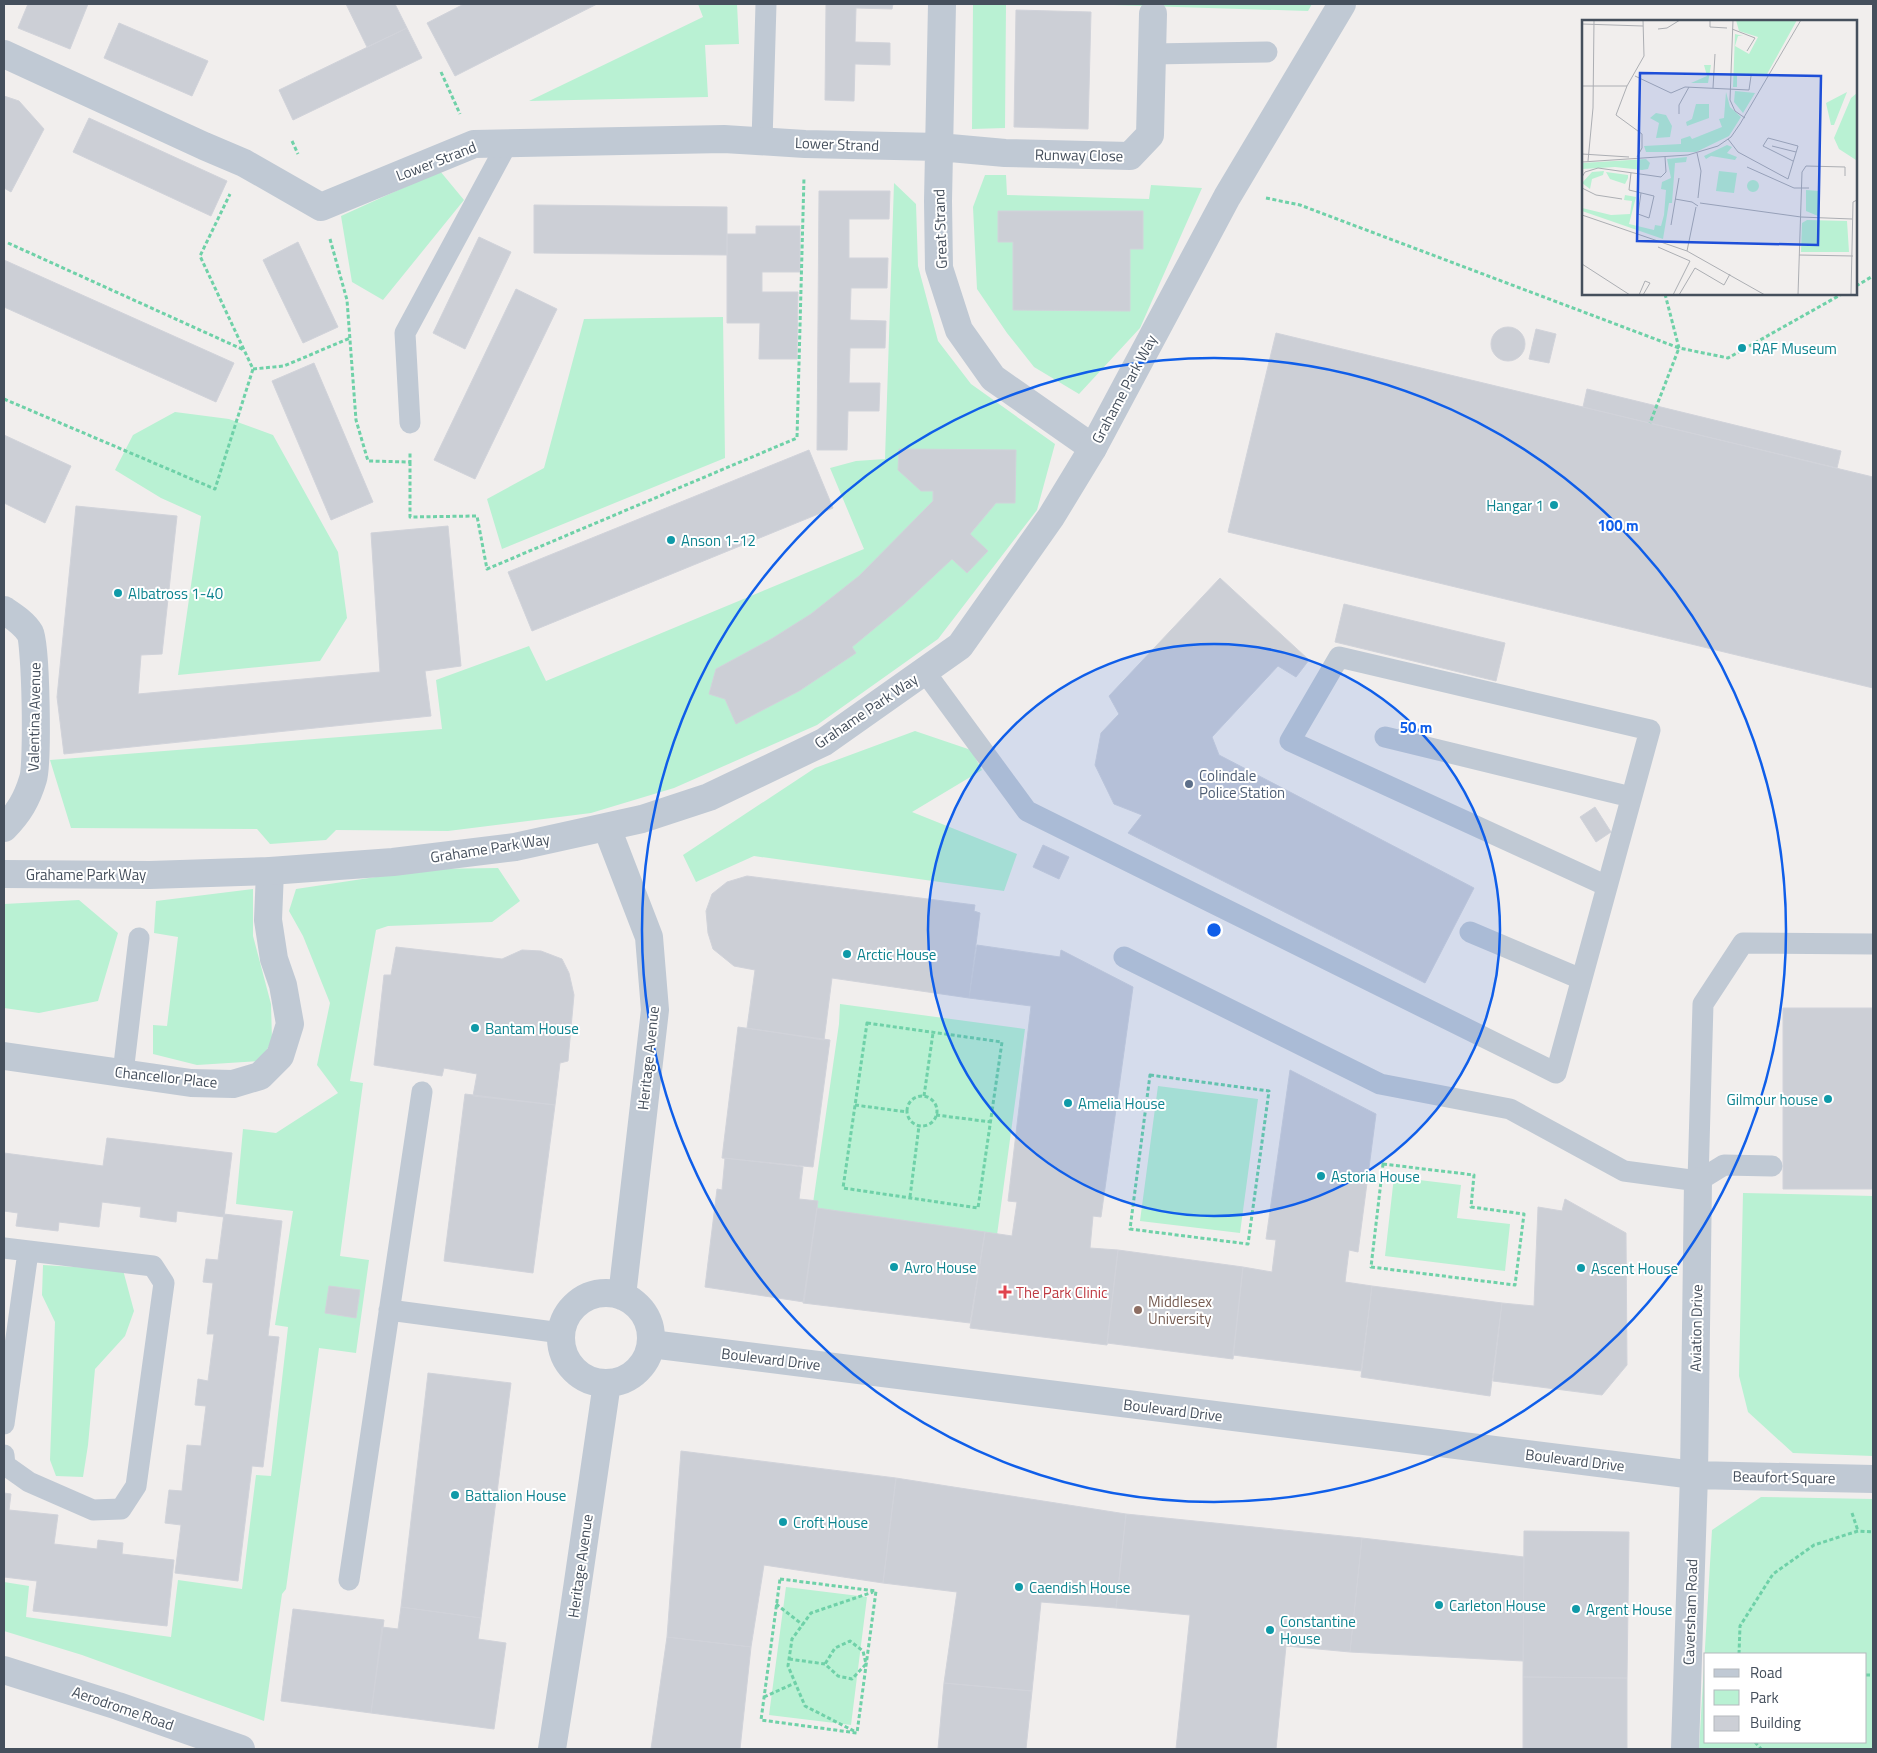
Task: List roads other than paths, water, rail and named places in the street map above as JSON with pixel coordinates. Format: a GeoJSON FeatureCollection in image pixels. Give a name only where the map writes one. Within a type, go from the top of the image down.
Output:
{"type":"FeatureCollection","features":[{"type":"Feature","properties":{"kind":"street","name":"Great Strand"},"geometry":{"type":"LineString","coordinates":[[942,4],[939,268],[959,330],[993,378],[1094,448]]}},
{"type":"Feature","properties":{"kind":"street","name":"Grahame Park Way"},"geometry":{"type":"LineString","coordinates":[[4,874],[150,874],[270,870],[393,862],[515,846],[607,828],[642,819],[709,797],[824,742],[960,646],[1052,517],[1094,448],[1232,190],[1342,4]]}},
{"type":"Feature","properties":{"kind":"street","name":"Runway Close"},"geometry":{"type":"LineString","coordinates":[[939,147],[1005,153],[1130,156],[1150,136],[1153,14]]}},
{"type":"Feature","properties":{"kind":"street","name":"Lower Strand"},"geometry":{"type":"LineString","coordinates":[[4,54],[244,163],[321,207],[474,144],[724,139],[805,144],[939,147]]}},
{"type":"Feature","properties":{"kind":"street","name":"Valentina Avenue"},"geometry":{"type":"LineString","coordinates":[[4,610],[30,633],[34,650],[34,777],[22,807],[4,828]]}},
{"type":"Feature","properties":{"kind":"street","name":"Heritage Avenue"},"geometry":{"type":"LineString","coordinates":[[607,828],[649,937],[655,1010],[622,1296]]}},
{"type":"Feature","properties":{"kind":"street","name":"Chancellor Place"},"geometry":{"type":"LineString","coordinates":[[4,1056],[191,1082],[233,1084],[260,1076],[280,1056],[290,1024],[283,985],[274,959],[268,920],[270,870]]}},
{"type":"Feature","properties":{"kind":"street","name":"Aviation Drive"},"geometry":{"type":"LineString","coordinates":[[1694,1475],[1698,1181]]}},
{"type":"Feature","properties":{"kind":"street"},"geometry":{"type":"LineString","coordinates":[[606,1293],[622,1296],[636,1304],[645,1314],[650,1328],[651,1344],[646,1358],[638,1371],[624,1380],[607,1383],[590,1380],[577,1373],[568,1363],[562,1348],[561,1332],[568,1314],[578,1302],[593,1294],[606,1293]]}},
{"type":"Feature","properties":{"kind":"street","name":"Boulevard Drive"},"geometry":{"type":"LineString","coordinates":[[651,1344],[1694,1475]]}},
{"type":"Feature","properties":{"kind":"street","name":"Heritage Avenue"},"geometry":{"type":"LineString","coordinates":[[552,1749],[607,1383]]}},
{"type":"Feature","properties":{"kind":"street","name":"Beaufort Square"},"geometry":{"type":"LineString","coordinates":[[1694,1475],[1873,1479]]}},
{"type":"Feature","properties":{"kind":"street","name":"Caversham Road"},"geometry":{"type":"LineString","coordinates":[[1685,1749],[1694,1475]]}},
{"type":"Feature","properties":{"kind":"street","name":"Aerodrome Road"},"geometry":{"type":"LineString","coordinates":[[4,1670],[118,1706],[241,1749]]}},
{"type":"Feature","properties":{"kind":"lane"},"geometry":{"type":"LineString","coordinates":[[762,141],[766,4]]}},
{"type":"Feature","properties":{"kind":"lane"},"geometry":{"type":"LineString","coordinates":[[1152,54],[1267,52]]}},
{"type":"Feature","properties":{"kind":"lane"},"geometry":{"type":"LineString","coordinates":[[410,423],[406,333],[507,144]]}},
{"type":"Feature","properties":{"kind":"lane"},"geometry":{"type":"LineString","coordinates":[[925,672],[1027,811],[1556,1073],[1650,730],[1339,657],[1290,741],[1607,886]]}},
{"type":"Feature","properties":{"kind":"lane"},"geometry":{"type":"LineString","coordinates":[[1385,736],[1631,797]]}},
{"type":"Feature","properties":{"kind":"lane"},"geometry":{"type":"LineString","coordinates":[[1470,932],[1582,979]]}},
{"type":"Feature","properties":{"kind":"lane"},"geometry":{"type":"LineString","coordinates":[[123,1073],[139,938]]}},
{"type":"Feature","properties":{"kind":"lane"},"geometry":{"type":"LineString","coordinates":[[1698,1181],[1703,1004],[1743,944],[1873,944]]}},
{"type":"Feature","properties":{"kind":"lane"},"geometry":{"type":"LineString","coordinates":[[1124,957],[1380,1084],[1510,1109],[1624,1172],[1698,1181],[1724,1165],[1772,1166]]}},
{"type":"Feature","properties":{"kind":"lane"},"geometry":{"type":"LineString","coordinates":[[349,1580],[422,1092]]}},
{"type":"Feature","properties":{"kind":"lane"},"geometry":{"type":"LineString","coordinates":[[4,1248],[153,1266],[164,1283],[136,1486],[121,1509],[93,1510],[29,1482],[5,1465],[4,1455]]}},
{"type":"Feature","properties":{"kind":"lane"},"geometry":{"type":"LineString","coordinates":[[4,1424],[28,1252]]}},
{"type":"Feature","properties":{"kind":"lane"},"geometry":{"type":"LineString","coordinates":[[389,1310],[561,1332]]}},
{"type":"Feature","properties":{"kind":"place","name":"RAF Museum"},"geometry":{"type":"Point","coordinates":[1742,348]}},
{"type":"Feature","properties":{"kind":"place","name":"Hangar 1"},"geometry":{"type":"Point","coordinates":[1554,505]}},
{"type":"Feature","properties":{"kind":"place","name":"Anson 1-12"},"geometry":{"type":"Point","coordinates":[671,540]}},
{"type":"Feature","properties":{"kind":"place","name":"Albatross 1-40"},"geometry":{"type":"Point","coordinates":[118,593]}},
{"type":"Feature","properties":{"kind":"place","name":"Colindale Police Station"},"geometry":{"type":"Point","coordinates":[1189,784]}},
{"type":"Feature","properties":{"kind":"place","name":"Arctic House"},"geometry":{"type":"Point","coordinates":[847,954]}},
{"type":"Feature","properties":{"kind":"place","name":"Bantam House"},"geometry":{"type":"Point","coordinates":[475,1028]}},
{"type":"Feature","properties":{"kind":"place","name":"Gilmour house"},"geometry":{"type":"Point","coordinates":[1828,1099]}},
{"type":"Feature","properties":{"kind":"place","name":"Amelia House"},"geometry":{"type":"Point","coordinates":[1068,1103]}},
{"type":"Feature","properties":{"kind":"place","name":"Astoria House"},"geometry":{"type":"Point","coordinates":[1321,1176]}},
{"type":"Feature","properties":{"kind":"place","name":"Avro House"},"geometry":{"type":"Point","coordinates":[894,1267]}},
{"type":"Feature","properties":{"kind":"place","name":"Ascent House"},"geometry":{"type":"Point","coordinates":[1581,1268]}},
{"type":"Feature","properties":{"kind":"place","name":"The Park Clinic"},"geometry":{"type":"Point","coordinates":[1005,1292]}},
{"type":"Feature","properties":{"kind":"place","name":"Middlesex University"},"geometry":{"type":"Point","coordinates":[1138,1310]}},
{"type":"Feature","properties":{"kind":"place","name":"Battalion House"},"geometry":{"type":"Point","coordinates":[455,1495]}},
{"type":"Feature","properties":{"kind":"place","name":"Croft House"},"geometry":{"type":"Point","coordinates":[783,1522]}},
{"type":"Feature","properties":{"kind":"place","name":"Caendish House"},"geometry":{"type":"Point","coordinates":[1019,1587]}},
{"type":"Feature","properties":{"kind":"place","name":"Carleton House"},"geometry":{"type":"Point","coordinates":[1439,1605]}},
{"type":"Feature","properties":{"kind":"place","name":"Argent House"},"geometry":{"type":"Point","coordinates":[1576,1609]}},
{"type":"Feature","properties":{"kind":"place","name":"Constantine House"},"geometry":{"type":"Point","coordinates":[1270,1630]}}]}
